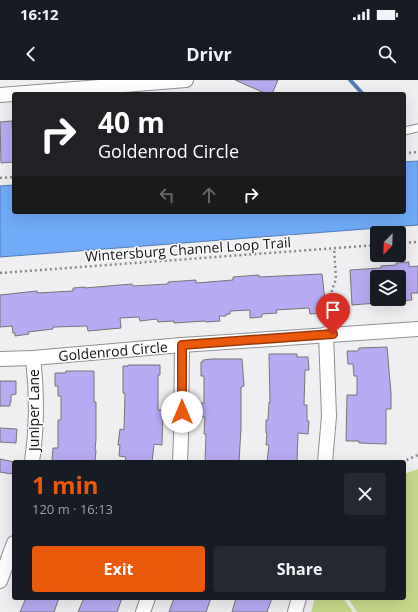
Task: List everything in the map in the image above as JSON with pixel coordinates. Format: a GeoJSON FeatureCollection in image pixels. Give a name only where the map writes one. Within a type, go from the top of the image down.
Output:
{"type":"FeatureCollection","features":[{"type":"Feature","properties":{"kind":"street"},"geometry":{"type":"LineString","coordinates":[[37,92],[186,80]]}},
{"type":"Feature","properties":{"kind":"street"},"geometry":{"type":"LineString","coordinates":[[0,95],[12,94]]}},
{"type":"Feature","properties":{"kind":"street","name":"Goldenrod Circle"},"geometry":{"type":"LineString","coordinates":[[0,360],[330,334],[418,329]]}},
{"type":"Feature","properties":{"kind":"street"},"geometry":{"type":"LineString","coordinates":[[325,460],[329,416],[330,334]]}},
{"type":"Feature","properties":{"kind":"street"},"geometry":{"type":"LineString","coordinates":[[180,460],[182,345]]}},
{"type":"Feature","properties":{"kind":"street","name":"Juniper Lane"},"geometry":{"type":"LineString","coordinates":[[32,460],[35,423],[35,381],[33,358]]}},
{"type":"Feature","properties":{"kind":"street"},"geometry":{"type":"LineString","coordinates":[[0,581],[12,548]]}},
{"type":"Feature","properties":{"kind":"street"},"geometry":{"type":"LineString","coordinates":[[143,612],[147,600]]}},
{"type":"Feature","properties":{"kind":"street"},"geometry":{"type":"LineString","coordinates":[[295,612],[298,600]]}},
{"type":"Feature","properties":{"kind":"lane"},"geometry":{"type":"LineString","coordinates":[[406,131],[418,128]]}},
{"type":"Feature","properties":{"kind":"path"},"geometry":{"type":"LineString","coordinates":[[406,153],[418,152]]}},
{"type":"Feature","properties":{"kind":"path"},"geometry":{"type":"LineString","coordinates":[[0,178],[12,177]]}},
{"type":"Feature","properties":{"kind":"path"},"geometry":{"type":"LineString","coordinates":[[406,243],[418,242]]}},
{"type":"Feature","properties":{"kind":"path","name":"Wintersburg Channel Loop Trail"},"geometry":{"type":"LineString","coordinates":[[0,273],[370,245]]}},
{"type":"Feature","properties":{"kind":"path"},"geometry":{"type":"LineString","coordinates":[[330,334],[331,295],[336,279],[334,248]]}},
{"type":"Feature","properties":{"kind":"path"},"geometry":{"type":"LineString","coordinates":[[406,460],[418,455]]}},
{"type":"Feature","properties":{"kind":"green space"},"geometry":{"type":"Polygon","coordinates":[[[418,469],[418,612],[357,612],[349,600],[406,600],[406,473],[418,469]]]}},
{"type":"Feature","properties":{"kind":"green space"},"geometry":{"type":"Polygon","coordinates":[[[314,600],[344,600],[353,612],[311,612],[314,600]]]}},
{"type":"Feature","properties":{"kind":"water"},"geometry":{"type":"Polygon","coordinates":[[[418,161],[418,225],[370,226],[370,229],[0,257],[0,186],[12,185],[12,214],[406,214],[406,162],[418,161]]]}},
{"type":"Feature","properties":{"kind":"building"},"geometry":{"type":"Polygon","coordinates":[[[235,80],[278,80],[273,92],[262,92],[235,80]]]}},
{"type":"Feature","properties":{"kind":"building"},"geometry":{"type":"Polygon","coordinates":[[[12,121],[12,162],[1,163],[0,122],[12,121]]]}},
{"type":"Feature","properties":{"kind":"building"},"geometry":{"type":"Polygon","coordinates":[[[409,262],[409,267],[418,266],[418,293],[411,293],[412,300],[406,300],[406,270],[370,270],[370,304],[352,305],[350,270],[381,268],[381,266],[396,265],[396,263],[409,262]]]}},
{"type":"Feature","properties":{"kind":"building"},"geometry":{"type":"Polygon","coordinates":[[[322,274],[325,301],[321,301],[322,313],[310,314],[309,308],[276,310],[277,313],[262,314],[262,317],[250,318],[250,310],[230,311],[230,314],[226,314],[226,316],[219,316],[220,321],[174,323],[174,321],[158,322],[157,319],[140,321],[139,317],[120,318],[121,328],[88,331],[87,326],[53,327],[53,329],[28,332],[29,334],[15,336],[12,326],[0,327],[0,295],[37,291],[37,293],[73,291],[73,288],[85,287],[132,284],[133,286],[168,284],[168,282],[196,280],[196,283],[233,280],[233,277],[259,275],[259,277],[322,274]]]}},
{"type":"Feature","properties":{"kind":"building"},"geometry":{"type":"Polygon","coordinates":[[[387,347],[391,409],[386,409],[386,444],[346,441],[347,395],[357,395],[357,376],[354,376],[353,364],[348,364],[347,351],[358,351],[359,348],[387,347]]]}},
{"type":"Feature","properties":{"kind":"building"},"geometry":{"type":"Polygon","coordinates":[[[269,354],[297,354],[297,357],[308,357],[309,370],[305,370],[304,405],[307,405],[307,421],[309,421],[308,434],[298,433],[297,460],[267,460],[269,445],[266,445],[266,420],[268,420],[269,402],[270,403],[269,354]]]}},
{"type":"Feature","properties":{"kind":"building"},"geometry":{"type":"Polygon","coordinates":[[[242,359],[244,386],[241,387],[239,460],[205,460],[205,417],[201,417],[201,403],[204,403],[204,376],[201,376],[201,362],[203,362],[203,360],[242,359]]]}},
{"type":"Feature","properties":{"kind":"building"},"geometry":{"type":"Polygon","coordinates":[[[160,365],[160,375],[158,375],[158,410],[163,410],[162,445],[154,444],[152,460],[125,460],[126,457],[119,456],[120,445],[118,445],[120,429],[124,430],[125,393],[123,393],[123,366],[160,365]]]}},
{"type":"Feature","properties":{"kind":"building"},"geometry":{"type":"Polygon","coordinates":[[[66,371],[94,371],[94,402],[96,402],[95,460],[52,460],[53,448],[58,448],[58,420],[61,420],[61,396],[58,396],[58,386],[55,386],[55,373],[66,373],[66,371]]]}},
{"type":"Feature","properties":{"kind":"building"},"geometry":{"type":"Polygon","coordinates":[[[0,381],[16,381],[16,394],[11,395],[10,406],[0,406],[0,381]]]}},
{"type":"Feature","properties":{"kind":"building"},"geometry":{"type":"Polygon","coordinates":[[[0,428],[17,429],[16,443],[0,442],[0,428]]]}},
{"type":"Feature","properties":{"kind":"building"},"geometry":{"type":"Polygon","coordinates":[[[0,459],[12,462],[11,474],[0,472],[0,459]]]}},
{"type":"Feature","properties":{"kind":"building"},"geometry":{"type":"Polygon","coordinates":[[[25,600],[58,600],[54,612],[20,612],[25,600]]]}},
{"type":"Feature","properties":{"kind":"building"},"geometry":{"type":"Polygon","coordinates":[[[83,600],[121,600],[117,612],[78,612],[83,600]]]}},
{"type":"Feature","properties":{"kind":"building"},"geometry":{"type":"Polygon","coordinates":[[[173,600],[210,600],[206,612],[169,612],[173,600]]]}},
{"type":"Feature","properties":{"kind":"building"},"geometry":{"type":"Polygon","coordinates":[[[235,600],[271,600],[267,612],[232,612],[235,600]]]}},
{"type":"Feature","properties":{"kind":"waterway"},"geometry":{"type":"LineString","coordinates":[[350,80],[361,92]]}},
{"type":"Feature","properties":{"kind":"route"},"geometry":{"type":"LineString","coordinates":[[182,412],[182,345],[333,334]]}}]}
